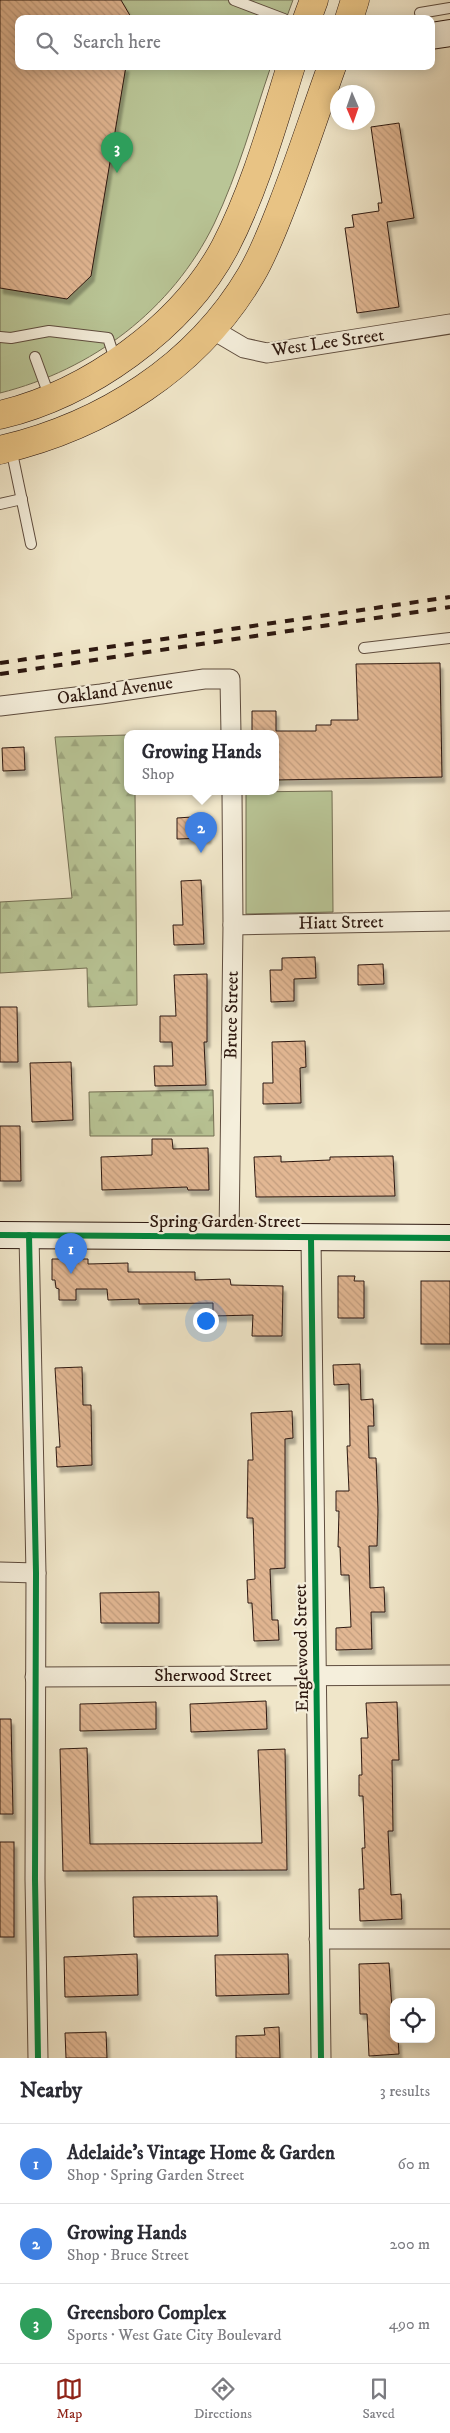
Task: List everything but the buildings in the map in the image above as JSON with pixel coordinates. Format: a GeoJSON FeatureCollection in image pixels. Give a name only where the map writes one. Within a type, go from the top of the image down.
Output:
{"type":"FeatureCollection","features":[{"type":"Feature","properties":{"kind":"main road"},"geometry":{"type":"LineString","coordinates":[[308,15],[314,0]]}},
{"type":"Feature","properties":{"kind":"main road"},"geometry":{"type":"LineString","coordinates":[[328,15],[333,0]]}},
{"type":"Feature","properties":{"kind":"main road"},"geometry":{"type":"LineString","coordinates":[[350,15],[355,0]]}},
{"type":"Feature","properties":{"kind":"main road"},"geometry":{"type":"LineString","coordinates":[[435,35],[450,33]]}},
{"type":"Feature","properties":{"kind":"main road"},"geometry":{"type":"LineString","coordinates":[[0,415],[50,398],[116,363],[155,334],[191,298],[224,248],[244,204],[291,70]]}},
{"type":"Feature","properties":{"kind":"main road"},"geometry":{"type":"LineString","coordinates":[[296,168],[293,150],[294,128],[312,70]]}},
{"type":"Feature","properties":{"kind":"main road"},"geometry":{"type":"LineString","coordinates":[[6,449],[46,438],[106,412],[149,386],[176,365],[210,328],[251,275],[270,236],[331,70]]}},
{"type":"Feature","properties":{"kind":"main road"},"geometry":{"type":"LineString","coordinates":[[210,328],[217,289],[234,257],[244,204]]}},
{"type":"Feature","properties":{"kind":"main road"},"geometry":{"type":"LineString","coordinates":[[79,424],[92,400],[123,381],[124,375],[116,363]]}},
{"type":"Feature","properties":{"kind":"main road","name":"Spring Garden Street"},"geometry":{"type":"LineString","coordinates":[[0,1235],[450,1238]]}},
{"type":"Feature","properties":{"kind":"street","name":"West Lee Street"},"geometry":{"type":"LineString","coordinates":[[210,328],[244,348],[268,353],[450,324]]}},
{"type":"Feature","properties":{"kind":"street","name":"Oakland Avenue"},"geometry":{"type":"LineString","coordinates":[[0,706],[204,679],[230,679],[231,730]]}},
{"type":"Feature","properties":{"kind":"street","name":"Bruce Street"},"geometry":{"type":"LineString","coordinates":[[229,1238],[233,925],[232,795]]}},
{"type":"Feature","properties":{"kind":"street","name":"Hiatt Street"},"geometry":{"type":"LineString","coordinates":[[233,925],[450,920]]}},
{"type":"Feature","properties":{"kind":"street"},"geometry":{"type":"LineString","coordinates":[[29,1235],[36,1573],[35,1879],[38,2058]]}},
{"type":"Feature","properties":{"kind":"street","name":"Englewood Street"},"geometry":{"type":"LineString","coordinates":[[311,1238],[321,2058]]}},
{"type":"Feature","properties":{"kind":"street"},"geometry":{"type":"LineString","coordinates":[[0,1572],[36,1573]]}},
{"type":"Feature","properties":{"kind":"street","name":"Sherwood Street"},"geometry":{"type":"LineString","coordinates":[[35,1677],[450,1675]]}},
{"type":"Feature","properties":{"kind":"street"},"geometry":{"type":"LineString","coordinates":[[319,1939],[450,1939]]}},
{"type":"Feature","properties":{"kind":"lane"},"geometry":{"type":"LineString","coordinates":[[234,0],[273,15]]}},
{"type":"Feature","properties":{"kind":"lane"},"geometry":{"type":"LineString","coordinates":[[420,13],[450,8]]}},
{"type":"Feature","properties":{"kind":"lane"},"geometry":{"type":"LineString","coordinates":[[0,337],[11,338],[50,331],[108,338],[116,363]]}},
{"type":"Feature","properties":{"kind":"lane"},"geometry":{"type":"LineString","coordinates":[[35,356],[50,398]]}},
{"type":"Feature","properties":{"kind":"lane"},"geometry":{"type":"LineString","coordinates":[[6,449],[22,499],[31,544]]}},
{"type":"Feature","properties":{"kind":"lane"},"geometry":{"type":"LineString","coordinates":[[0,504],[22,499]]}},
{"type":"Feature","properties":{"kind":"lane"},"geometry":{"type":"LineString","coordinates":[[364,648],[450,638]]}},
{"type":"Feature","properties":{"kind":"green space"},"geometry":{"type":"Polygon","coordinates":[[[0,0],[293,0],[287,15],[15,15],[15,70],[270,70],[223,205],[197,255],[176,283],[152,309],[126,332],[97,352],[66,369],[34,383],[0,393],[0,0]]]}},
{"type":"Feature","properties":{"kind":"green space"},"geometry":{"type":"Polygon","coordinates":[[[124,735],[124,795],[135,795],[137,1005],[88,1007],[87,968],[0,973],[0,902],[72,898],[55,737],[124,735]]]}},
{"type":"Feature","properties":{"kind":"green space"},"geometry":{"type":"Polygon","coordinates":[[[332,791],[333,912],[246,914],[246,795],[279,795],[279,792],[332,791]]]}},
{"type":"Feature","properties":{"kind":"green space"},"geometry":{"type":"Polygon","coordinates":[[[213,1090],[214,1136],[90,1136],[89,1092],[213,1090]]]}},
{"type":"Feature","properties":{"kind":"railway"},"geometry":{"type":"LineString","coordinates":[[0,663],[450,597]]}},
{"type":"Feature","properties":{"kind":"railway"},"geometry":{"type":"LineString","coordinates":[[0,674],[450,607]]}},
{"type":"Feature","properties":{"kind":"cycle path"},"geometry":{"type":"LineString","coordinates":[[0,1235],[450,1238]]}},
{"type":"Feature","properties":{"kind":"cycle path"},"geometry":{"type":"LineString","coordinates":[[29,1235],[36,1573],[35,1879],[38,2058]]}},
{"type":"Feature","properties":{"kind":"cycle path"},"geometry":{"type":"LineString","coordinates":[[311,1238],[321,2058]]}},
{"type":"Feature","properties":{"kind":"place","name":"Greensboro Complex"},"geometry":{"type":"Point","coordinates":[117,173]}},
{"type":"Feature","properties":{"kind":"place","name":"Growing Hands"},"geometry":{"type":"Point","coordinates":[201,853]}},
{"type":"Feature","properties":{"kind":"place","name":"Adelaide's Vintage Home & Garden"},"geometry":{"type":"Point","coordinates":[71,1274]}}]}
